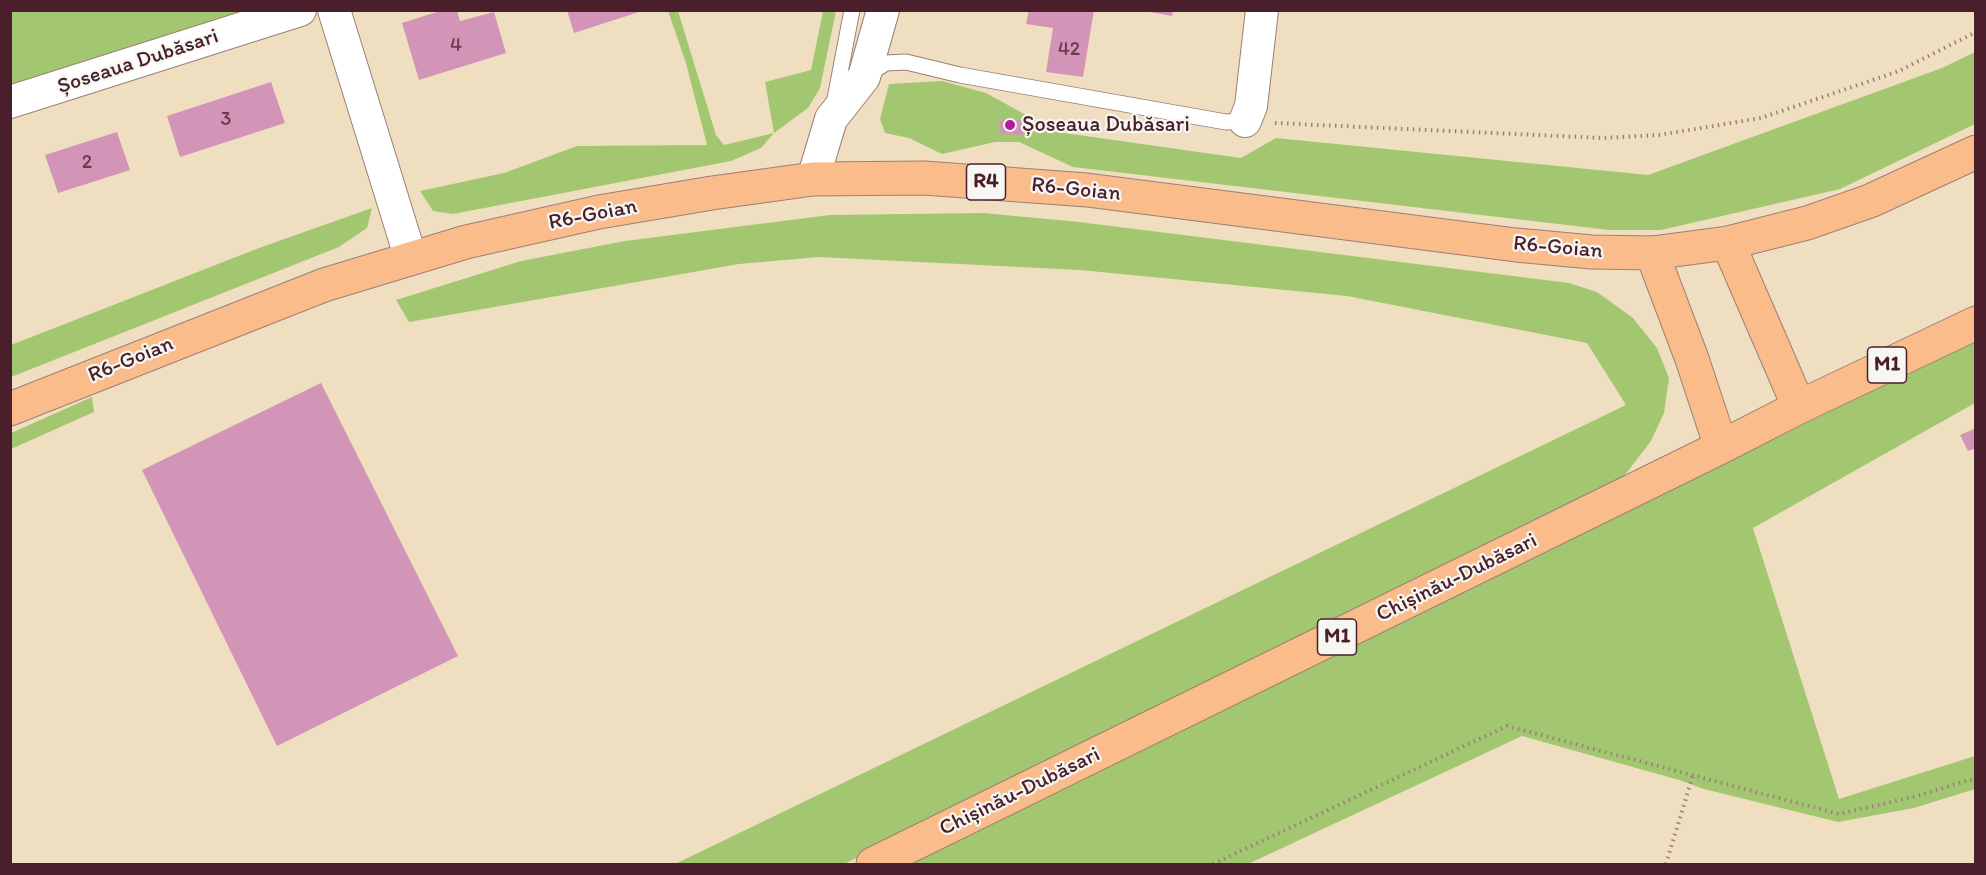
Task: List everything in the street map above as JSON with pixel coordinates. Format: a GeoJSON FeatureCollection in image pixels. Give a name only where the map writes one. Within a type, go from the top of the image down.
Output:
{"type":"FeatureCollection","features":[{"type":"Feature","properties":{"kind":"main road","name":"R6-Goian"},"geometry":{"type":"LineString","coordinates":[[10,409],[324,285],[466,242],[599,212],[813,179],[924,178],[1031,185],[1087,190],[1516,245],[1592,252],[1652,253],[1728,243],[1807,223],[1870,201],[1976,152]]}},
{"type":"Feature","properties":{"kind":"main road"},"geometry":{"type":"LineString","coordinates":[[1728,243],[1799,407]]}},
{"type":"Feature","properties":{"kind":"main road"},"geometry":{"type":"LineString","coordinates":[[1652,253],[1692,359],[1721,447]]}},
{"type":"Feature","properties":{"kind":"main road","name":"Chișinău-Dubăsari"},"geometry":{"type":"LineString","coordinates":[[873,864],[1799,407],[1976,323]]}},
{"type":"Feature","properties":{"kind":"street","name":"Șoseaua Dubăsari"},"geometry":{"type":"LineString","coordinates":[[10,102],[300,10]]}},
{"type":"Feature","properties":{"kind":"street"},"geometry":{"type":"LineString","coordinates":[[334,10],[411,259]]}},
{"type":"Feature","properties":{"kind":"street"},"geometry":{"type":"LineString","coordinates":[[813,179],[831,119],[864,76],[883,10]]}},
{"type":"Feature","properties":{"kind":"street"},"geometry":{"type":"LineString","coordinates":[[1245,121],[1251,106],[1262,10]]}},
{"type":"Feature","properties":{"kind":"lane"},"geometry":{"type":"LineString","coordinates":[[831,119],[852,10]]}},
{"type":"Feature","properties":{"kind":"lane"},"geometry":{"type":"LineString","coordinates":[[864,76],[886,63],[906,62],[960,75],[1226,122],[1245,121]]}},
{"type":"Feature","properties":{"kind":"path"},"geometry":{"type":"LineString","coordinates":[[1245,121],[1602,138],[1659,135],[1761,118],[1899,71],[1976,32]]}},
{"type":"Feature","properties":{"kind":"path"},"geometry":{"type":"LineString","coordinates":[[1214,864],[1507,726],[1839,814],[1913,797],[1976,778]]}},
{"type":"Feature","properties":{"kind":"path"},"geometry":{"type":"LineString","coordinates":[[1666,864],[1692,775]]}},
{"type":"Feature","properties":{"kind":"green space"},"geometry":{"type":"Polygon","coordinates":[[[11,10],[263,11],[11,93],[11,10]]]}},
{"type":"Feature","properties":{"kind":"green space"},"geometry":{"type":"Polygon","coordinates":[[[668,11],[678,11],[716,135],[724,145],[774,133],[761,148],[731,161],[453,214],[433,211],[420,191],[504,173],[577,146],[707,145],[686,63],[668,11]]]}},
{"type":"Feature","properties":{"kind":"green space"},"geometry":{"type":"Polygon","coordinates":[[[823,11],[836,11],[820,88],[808,108],[774,133],[765,82],[811,70],[823,11]]]}},
{"type":"Feature","properties":{"kind":"green space"},"geometry":{"type":"Polygon","coordinates":[[[1975,52],[1975,124],[1840,189],[1661,230],[1609,230],[1073,167],[1019,142],[995,142],[942,154],[909,138],[885,133],[880,119],[889,84],[942,81],[986,93],[1057,132],[1241,158],[1276,138],[1648,175],[1942,68],[1975,52]]]}},
{"type":"Feature","properties":{"kind":"green space"},"geometry":{"type":"Polygon","coordinates":[[[372,208],[367,228],[339,247],[11,377],[11,345],[259,248],[372,208]]]}},
{"type":"Feature","properties":{"kind":"green space"},"geometry":{"type":"Polygon","coordinates":[[[983,213],[1079,222],[1569,283],[1597,292],[1633,318],[1657,348],[1669,378],[1664,413],[1651,441],[1621,480],[1049,765],[844,864],[675,864],[1626,405],[1587,343],[1347,296],[1080,270],[819,257],[739,264],[409,322],[396,300],[521,261],[625,241],[830,215],[983,213]]]}},
{"type":"Feature","properties":{"kind":"green space"},"geometry":{"type":"Polygon","coordinates":[[[1975,340],[1975,403],[1753,528],[1839,799],[1975,756],[1975,789],[1914,808],[1838,822],[1704,789],[1522,736],[1248,864],[909,864],[1975,340]]]}},
{"type":"Feature","properties":{"kind":"green space"},"geometry":{"type":"Polygon","coordinates":[[[92,397],[94,412],[11,449],[11,433],[92,397]]]}},
{"type":"Feature","properties":{"kind":"building"},"geometry":{"type":"Polygon","coordinates":[[[443,10],[457,10],[460,21],[494,12],[506,53],[419,80],[402,23],[443,10]]]}},
{"type":"Feature","properties":{"kind":"building"},"geometry":{"type":"Polygon","coordinates":[[[567,10],[642,10],[642,11],[574,33],[567,10]]]}},
{"type":"Feature","properties":{"kind":"building"},"geometry":{"type":"Polygon","coordinates":[[[1029,10],[1094,10],[1083,77],[1046,72],[1053,28],[1026,24],[1029,10]]]}},
{"type":"Feature","properties":{"kind":"building"},"geometry":{"type":"Polygon","coordinates":[[[1139,10],[1173,10],[1172,16],[1139,10]]]}},
{"type":"Feature","properties":{"kind":"building"},"geometry":{"type":"Polygon","coordinates":[[[271,82],[285,123],[180,157],[167,116],[271,82]]]}},
{"type":"Feature","properties":{"kind":"building"},"geometry":{"type":"Polygon","coordinates":[[[1000,120],[1024,121],[1023,135],[999,134],[1000,120]]]}},
{"type":"Feature","properties":{"kind":"building"},"geometry":{"type":"Polygon","coordinates":[[[117,132],[130,170],[58,193],[45,155],[117,132]]]}},
{"type":"Feature","properties":{"kind":"building"},"geometry":{"type":"Polygon","coordinates":[[[321,383],[458,656],[277,746],[142,470],[321,383]]]}},
{"type":"Feature","properties":{"kind":"building"},"geometry":{"type":"Polygon","coordinates":[[[1976,428],[1976,448],[1968,451],[1960,435],[1976,428]]]}},
{"type":"Feature","properties":{"kind":"place","name":"Șoseaua Dubăsari"},"geometry":{"type":"Point","coordinates":[1010,125]}}]}
